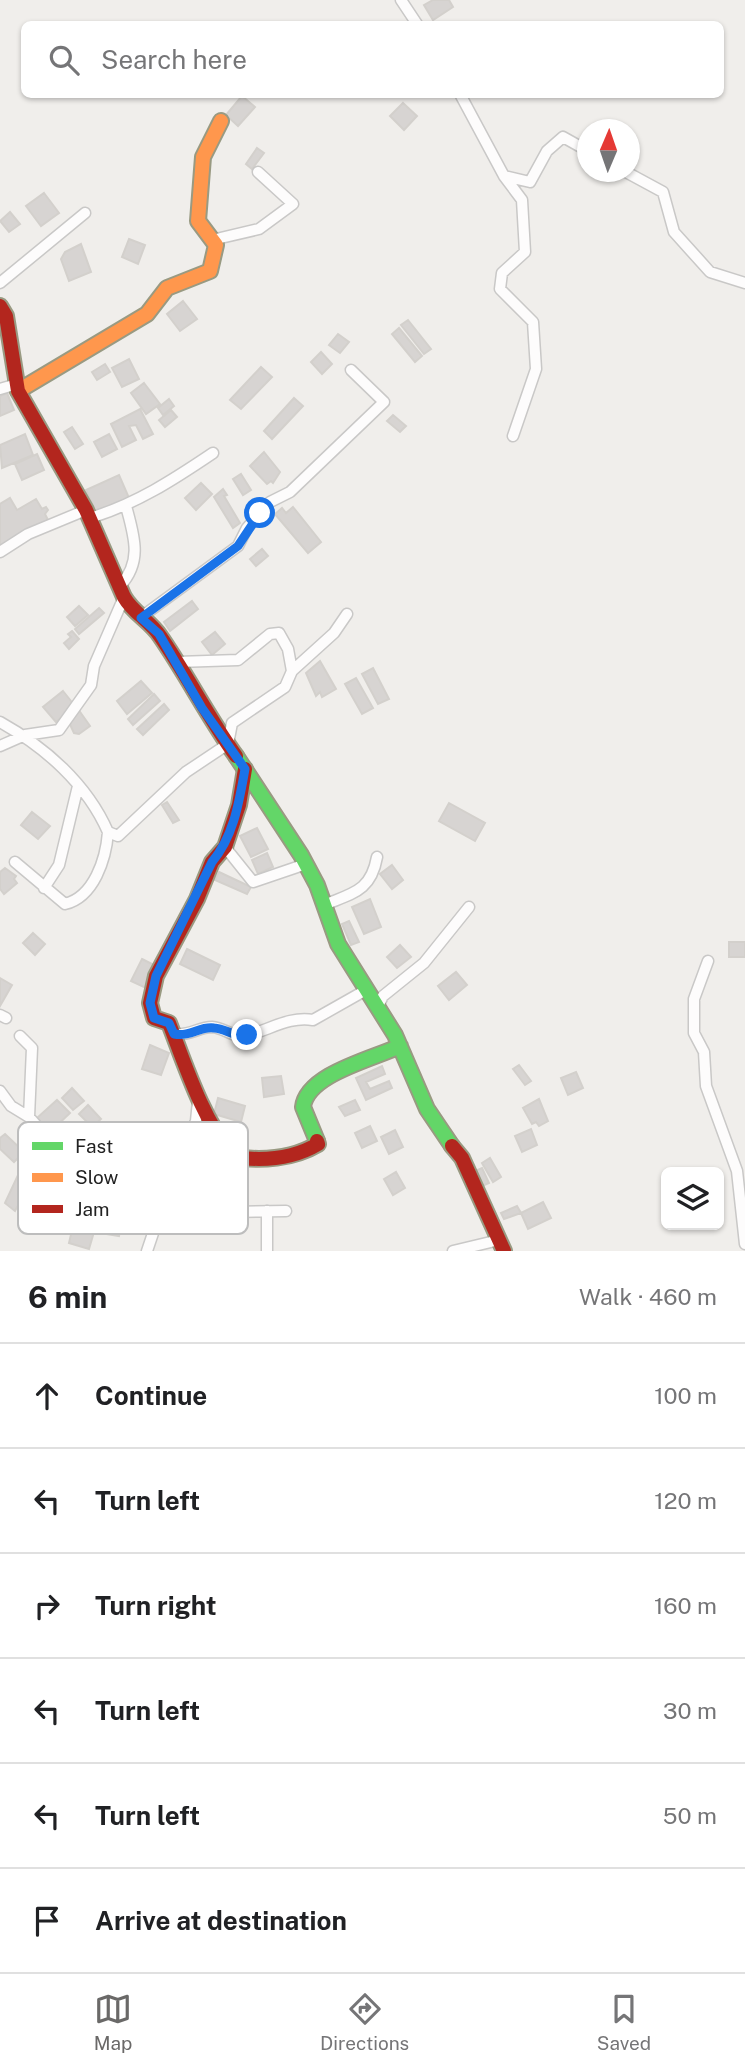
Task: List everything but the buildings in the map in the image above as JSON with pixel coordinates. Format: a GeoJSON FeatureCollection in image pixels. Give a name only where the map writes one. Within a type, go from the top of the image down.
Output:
{"type":"FeatureCollection","features":[{"type":"Feature","properties":{"kind":"street"},"geometry":{"type":"LineString","coordinates":[[401,0],[415,21]]}},
{"type":"Feature","properties":{"kind":"street"},"geometry":{"type":"LineString","coordinates":[[462,98],[504,176],[522,200],[525,251],[502,273],[500,289],[533,322],[536,369],[513,436]]}},
{"type":"Feature","properties":{"kind":"street"},"geometry":{"type":"LineString","coordinates":[[0,389],[17,388],[147,314],[167,288],[210,271],[216,245],[198,221],[203,157],[221,121]]}},
{"type":"Feature","properties":{"kind":"street"},"geometry":{"type":"LineString","coordinates":[[504,176],[530,182],[547,150],[563,138],[577,146]]}},
{"type":"Feature","properties":{"kind":"street"},"geometry":{"type":"LineString","coordinates":[[212,240],[259,229],[293,204],[258,172]]}},
{"type":"Feature","properties":{"kind":"street"},"geometry":{"type":"LineString","coordinates":[[640,179],[663,191],[674,232],[710,272],[745,284]]}},
{"type":"Feature","properties":{"kind":"street"},"geometry":{"type":"LineString","coordinates":[[0,282],[85,213]]}},
{"type":"Feature","properties":{"kind":"street"},"geometry":{"type":"LineString","coordinates":[[0,306],[6,316],[17,388],[88,514],[122,592],[141,618],[159,634],[202,708],[306,864],[338,944],[400,1046],[427,1109],[440,1131],[462,1158],[501,1245],[453,1251]]}},
{"type":"Feature","properties":{"kind":"street"},"geometry":{"type":"LineString","coordinates":[[141,618],[238,546],[247,528],[270,502],[290,492],[384,402],[351,370]]}},
{"type":"Feature","properties":{"kind":"street"},"geometry":{"type":"LineString","coordinates":[[0,552],[28,534],[88,514],[126,506],[159,489],[213,453]]}},
{"type":"Feature","properties":{"kind":"street"},"geometry":{"type":"LineString","coordinates":[[0,746],[25,736],[59,730],[91,685],[94,666],[136,558],[136,542],[126,506]]}},
{"type":"Feature","properties":{"kind":"street"},"geometry":{"type":"LineString","coordinates":[[108,832],[118,836],[186,772],[228,744],[232,723],[285,687],[292,671],[334,633],[347,614]]}},
{"type":"Feature","properties":{"kind":"street"},"geometry":{"type":"LineString","coordinates":[[177,662],[238,660],[270,634],[279,634],[288,649],[292,671]]}},
{"type":"Feature","properties":{"kind":"street"},"geometry":{"type":"LineString","coordinates":[[0,722],[25,736],[64,768],[100,814],[108,832],[106,852],[88,889],[77,901],[65,904],[15,862]]}},
{"type":"Feature","properties":{"kind":"street"},"geometry":{"type":"LineString","coordinates":[[210,1122],[197,1097],[169,1023],[154,1018],[150,1003],[156,976],[212,862],[225,848],[239,805],[245,769]]}},
{"type":"Feature","properties":{"kind":"street"},"geometry":{"type":"LineString","coordinates":[[44,888],[59,865],[78,786]]}},
{"type":"Feature","properties":{"kind":"street"},"geometry":{"type":"LineString","coordinates":[[225,848],[253,883],[306,864]]}},
{"type":"Feature","properties":{"kind":"street"},"geometry":{"type":"LineString","coordinates":[[324,905],[357,892],[373,877],[377,857]]}},
{"type":"Feature","properties":{"kind":"street"},"geometry":{"type":"LineString","coordinates":[[377,1008],[383,996],[424,963],[469,907]]}},
{"type":"Feature","properties":{"kind":"street"},"geometry":{"type":"LineString","coordinates":[[708,961],[694,999],[694,1033],[704,1052],[706,1086],[737,1171],[745,1244]]}},
{"type":"Feature","properties":{"kind":"street"},"geometry":{"type":"LineString","coordinates":[[174,1034],[193,1034],[202,1028],[213,1027],[233,1037],[247,1035],[299,1017],[313,1020],[366,990]]}},
{"type":"Feature","properties":{"kind":"street"},"geometry":{"type":"LineString","coordinates":[[20,1036],[32,1048],[29,1117]]}},
{"type":"Feature","properties":{"kind":"street"},"geometry":{"type":"LineString","coordinates":[[248,1158],[267,1160],[309,1151],[318,1144],[304,1111],[303,1102],[308,1093],[338,1070],[369,1057],[380,1057],[400,1046]]}},
{"type":"Feature","properties":{"kind":"street"},"geometry":{"type":"LineString","coordinates":[[0,1091],[11,1106],[33,1122]]}},
{"type":"Feature","properties":{"kind":"street"},"geometry":{"type":"LineString","coordinates":[[197,1097],[197,1122]]}},
{"type":"Feature","properties":{"kind":"street"},"geometry":{"type":"LineString","coordinates":[[267,1211],[267,1251]]}},
{"type":"Feature","properties":{"kind":"street"},"geometry":{"type":"LineString","coordinates":[[248,1212],[286,1211]]}},
{"type":"Feature","properties":{"kind":"street"},"geometry":{"type":"LineString","coordinates":[[147,1251],[154,1234]]}},
{"type":"Feature","properties":{"kind":"traffic: fast"},"geometry":{"type":"LineString","coordinates":[[236,756],[301,855],[317,885],[338,944],[395,1035],[427,1109],[452,1146]]}},
{"type":"Feature","properties":{"kind":"traffic: fast"},"geometry":{"type":"LineString","coordinates":[[317,1141],[303,1107],[307,1095],[316,1085],[343,1069],[400,1046]]}},
{"type":"Feature","properties":{"kind":"traffic: slow"},"geometry":{"type":"LineString","coordinates":[[18,391],[147,314],[167,288],[210,271],[216,245],[198,221],[203,157],[221,121]]}},
{"type":"Feature","properties":{"kind":"traffic: jam"},"geometry":{"type":"LineString","coordinates":[[0,306],[6,316],[18,391],[86,510],[124,597],[160,636],[236,756]]}},
{"type":"Feature","properties":{"kind":"traffic: jam"},"geometry":{"type":"LineString","coordinates":[[210,1122],[169,1023],[154,1018],[150,1003],[156,976],[197,899],[212,862],[225,847],[239,805],[245,769]]}},
{"type":"Feature","properties":{"kind":"traffic: jam"},"geometry":{"type":"LineString","coordinates":[[248,1158],[288,1156],[318,1144],[317,1141]]}},
{"type":"Feature","properties":{"kind":"traffic: jam"},"geometry":{"type":"LineString","coordinates":[[452,1146],[462,1158],[504,1251]]}},
{"type":"Feature","properties":{"kind":"route"},"geometry":{"type":"LineString","coordinates":[[247,1035],[233,1037],[224,1030],[213,1027],[202,1028],[193,1034],[174,1034],[169,1023],[154,1018],[150,1003],[156,976],[197,899],[212,862],[225,848],[239,805],[245,769],[202,708],[167,645],[141,618],[238,546],[247,528],[260,513]]}}]}
